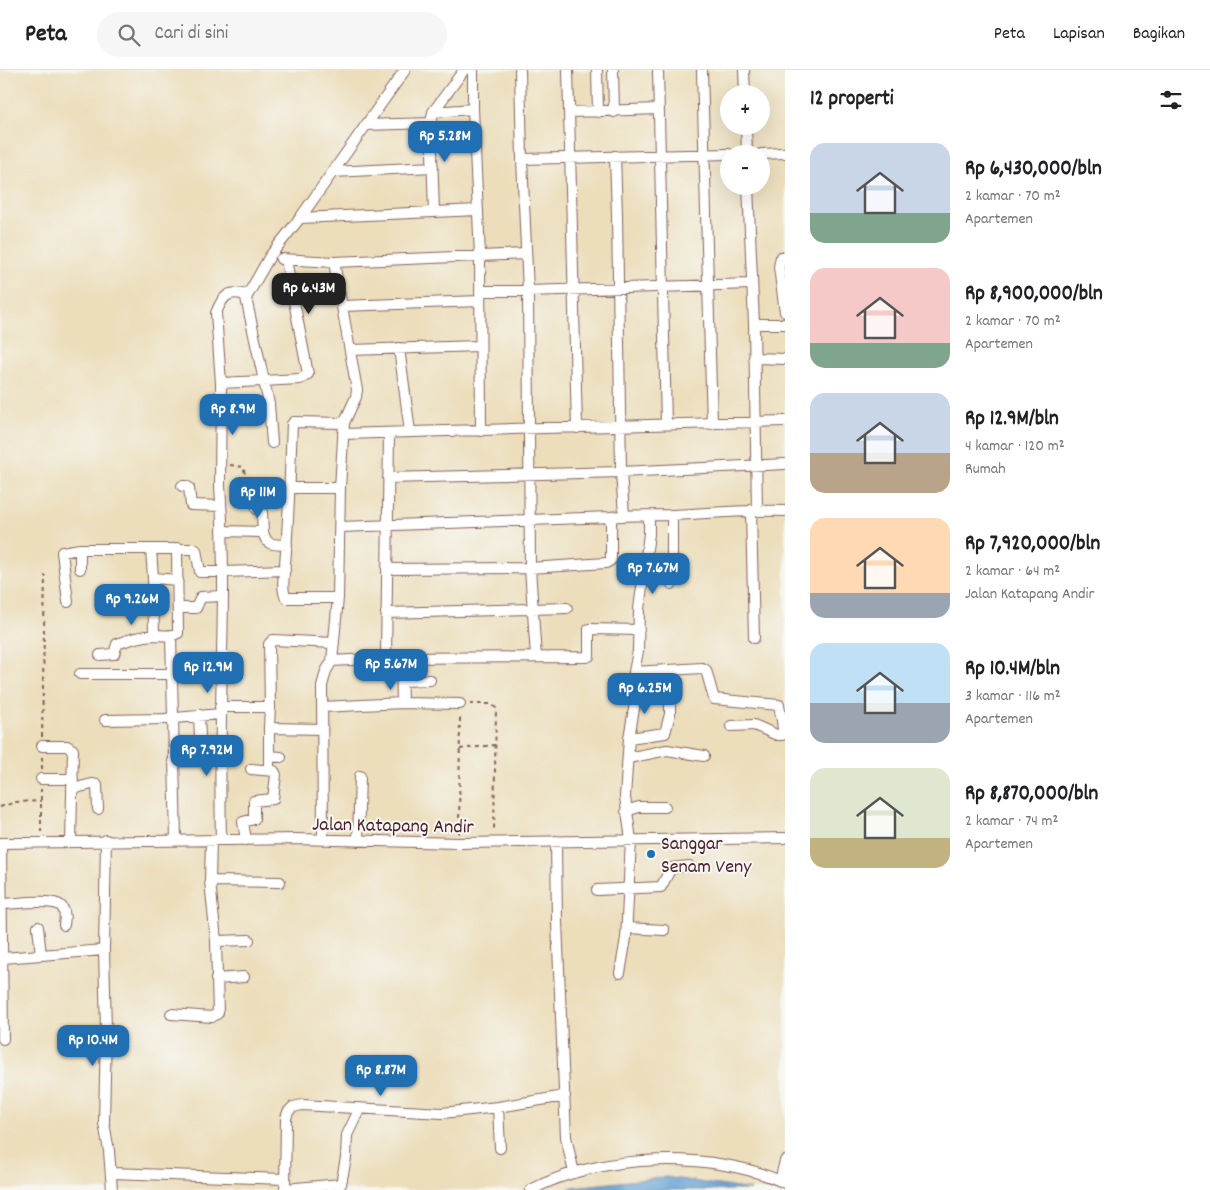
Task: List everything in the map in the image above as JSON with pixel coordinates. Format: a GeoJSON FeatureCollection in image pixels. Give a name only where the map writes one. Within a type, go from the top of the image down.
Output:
{"type":"FeatureCollection","features":[{"type":"Feature","properties":{"kind":"street"},"geometry":{"type":"LineString","coordinates":[[272,444],[264,380],[246,302],[247,295],[270,256],[300,218],[405,70]]}},
{"type":"Feature","properties":{"kind":"street"},"geometry":{"type":"LineString","coordinates":[[434,212],[432,117],[464,70]]}},
{"type":"Feature","properties":{"kind":"street"},"geometry":{"type":"LineString","coordinates":[[473,70],[480,255],[481,431]]}},
{"type":"Feature","properties":{"kind":"street"},"geometry":{"type":"LineString","coordinates":[[520,70],[528,291],[530,568],[536,657]]}},
{"type":"Feature","properties":{"kind":"street"},"geometry":{"type":"LineString","coordinates":[[568,70],[578,428]]}},
{"type":"Feature","properties":{"kind":"street"},"geometry":{"type":"LineString","coordinates":[[597,70],[598,112]]}},
{"type":"Feature","properties":{"kind":"street"},"geometry":{"type":"LineString","coordinates":[[613,70],[614,112]]}},
{"type":"Feature","properties":{"kind":"street"},"geometry":{"type":"LineString","coordinates":[[658,70],[666,424]]}},
{"type":"Feature","properties":{"kind":"street"},"geometry":{"type":"LineString","coordinates":[[702,70],[712,424]]}},
{"type":"Feature","properties":{"kind":"street"},"geometry":{"type":"LineString","coordinates":[[744,70],[745,85]]}},
{"type":"Feature","properties":{"kind":"street"},"geometry":{"type":"LineString","coordinates":[[366,125],[432,117],[473,109]]}},
{"type":"Feature","properties":{"kind":"street"},"geometry":{"type":"LineString","coordinates":[[570,112],[659,109]]}},
{"type":"Feature","properties":{"kind":"street"},"geometry":{"type":"LineString","coordinates":[[770,154],[785,153]]}},
{"type":"Feature","properties":{"kind":"street"},"geometry":{"type":"LineString","coordinates":[[522,159],[720,154]]}},
{"type":"Feature","properties":{"kind":"street"},"geometry":{"type":"LineString","coordinates":[[615,156],[621,472],[624,515]]}},
{"type":"Feature","properties":{"kind":"street"},"geometry":{"type":"LineString","coordinates":[[333,172],[433,167]]}},
{"type":"Feature","properties":{"kind":"street"},"geometry":{"type":"LineString","coordinates":[[748,195],[756,421],[754,638]]}},
{"type":"Feature","properties":{"kind":"street"},"geometry":{"type":"LineString","coordinates":[[300,218],[478,210]]}},
{"type":"Feature","properties":{"kind":"street"},"geometry":{"type":"LineString","coordinates":[[270,256],[286,260],[334,262],[526,254]]}},
{"type":"Feature","properties":{"kind":"street"},"geometry":{"type":"LineString","coordinates":[[785,257],[781,257],[779,267],[785,312]]}},
{"type":"Feature","properties":{"kind":"street"},"geometry":{"type":"LineString","coordinates":[[221,383],[300,378],[308,374],[286,260]]}},
{"type":"Feature","properties":{"kind":"street"},"geometry":{"type":"LineString","coordinates":[[323,840],[323,678],[332,660],[338,598],[340,488],[344,423],[357,394],[334,262]]}},
{"type":"Feature","properties":{"kind":"street"},"geometry":{"type":"LineString","coordinates":[[342,306],[528,291],[752,284]]}},
{"type":"Feature","properties":{"kind":"street"},"geometry":{"type":"LineString","coordinates":[[171,1014],[212,1016],[217,1014],[216,941],[210,882],[216,840],[220,710],[223,675],[220,464],[222,406],[216,312],[226,295],[236,292],[247,295]]}},
{"type":"Feature","properties":{"kind":"street"},"geometry":{"type":"LineString","coordinates":[[754,324],[785,324]]}},
{"type":"Feature","properties":{"kind":"street"},"geometry":{"type":"LineString","coordinates":[[350,350],[480,346]]}},
{"type":"Feature","properties":{"kind":"street"},"geometry":{"type":"LineString","coordinates":[[399,348],[410,432]]}},
{"type":"Feature","properties":{"kind":"street"},"geometry":{"type":"LineString","coordinates":[[754,358],[785,359]]}},
{"type":"Feature","properties":{"kind":"street"},"geometry":{"type":"LineString","coordinates":[[222,406],[268,404]]}},
{"type":"Feature","properties":{"kind":"street"},"geometry":{"type":"LineString","coordinates":[[343,434],[785,421]]}},
{"type":"Feature","properties":{"kind":"street"},"geometry":{"type":"LineString","coordinates":[[338,598],[286,598],[284,594],[284,570],[287,545],[292,424],[294,422],[344,423]]}},
{"type":"Feature","properties":{"kind":"street"},"geometry":{"type":"LineString","coordinates":[[386,658],[389,434]]}},
{"type":"Feature","properties":{"kind":"street"},"geometry":{"type":"LineString","coordinates":[[388,478],[621,472],[785,464]]}},
{"type":"Feature","properties":{"kind":"street"},"geometry":{"type":"LineString","coordinates":[[182,486],[189,488],[191,505],[221,506]]}},
{"type":"Feature","properties":{"kind":"street"},"geometry":{"type":"LineString","coordinates":[[290,488],[340,488]]}},
{"type":"Feature","properties":{"kind":"street"},"geometry":{"type":"LineString","coordinates":[[257,508],[262,512],[265,541],[268,544],[287,545]]}},
{"type":"Feature","properties":{"kind":"street"},"geometry":{"type":"LineString","coordinates":[[340,527],[624,515],[649,516],[754,510],[785,511]]}},
{"type":"Feature","properties":{"kind":"street"},"geometry":{"type":"LineString","coordinates":[[672,515],[672,584]]}},
{"type":"Feature","properties":{"kind":"street"},"geometry":{"type":"LineString","coordinates":[[620,973],[627,928],[631,840],[625,798],[629,738],[635,703],[634,672],[639,630],[639,609],[649,534],[649,516]]}},
{"type":"Feature","properties":{"kind":"street"},"geometry":{"type":"LineString","coordinates":[[387,569],[530,568],[606,563],[611,560],[611,517]]}},
{"type":"Feature","properties":{"kind":"street"},"geometry":{"type":"LineString","coordinates":[[222,531],[263,532]]}},
{"type":"Feature","properties":{"kind":"street"},"geometry":{"type":"LineString","coordinates":[[100,655],[115,653],[118,643],[154,635],[171,636],[178,633],[177,548]]}},
{"type":"Feature","properties":{"kind":"street"},"geometry":{"type":"LineString","coordinates":[[68,602],[62,552],[80,549],[191,548],[196,550],[200,572],[284,570]]}},
{"type":"Feature","properties":{"kind":"street"},"geometry":{"type":"LineString","coordinates":[[80,549],[80,569]]}},
{"type":"Feature","properties":{"kind":"street"},"geometry":{"type":"LineString","coordinates":[[151,549],[154,578],[154,635]]}},
{"type":"Feature","properties":{"kind":"street"},"geometry":{"type":"LineString","coordinates":[[154,578],[178,580]]}},
{"type":"Feature","properties":{"kind":"street"},"geometry":{"type":"LineString","coordinates":[[178,608],[196,608],[201,596],[223,596]]}},
{"type":"Feature","properties":{"kind":"street"},"geometry":{"type":"LineString","coordinates":[[386,613],[567,608]]}},
{"type":"Feature","properties":{"kind":"street"},"geometry":{"type":"LineString","coordinates":[[332,660],[588,657],[590,628],[639,630]]}},
{"type":"Feature","properties":{"kind":"street"},"geometry":{"type":"LineString","coordinates":[[171,636],[176,840]]}},
{"type":"Feature","properties":{"kind":"street"},"geometry":{"type":"LineString","coordinates":[[269,770],[269,644],[273,640],[334,643]]}},
{"type":"Feature","properties":{"kind":"street"},"geometry":{"type":"LineString","coordinates":[[401,658],[402,703]]}},
{"type":"Feature","properties":{"kind":"street"},"geometry":{"type":"LineString","coordinates":[[634,672],[702,668],[706,670],[714,699],[779,705],[783,724],[782,735],[777,735],[754,725],[731,726]]}},
{"type":"Feature","properties":{"kind":"street"},"geometry":{"type":"LineString","coordinates":[[80,674],[223,675]]}},
{"type":"Feature","properties":{"kind":"street"},"geometry":{"type":"LineString","coordinates":[[402,681],[430,680]]}},
{"type":"Feature","properties":{"kind":"street"},"geometry":{"type":"LineString","coordinates":[[322,707],[402,703],[460,704]]}},
{"type":"Feature","properties":{"kind":"street"},"geometry":{"type":"LineString","coordinates":[[629,738],[665,734],[670,714],[670,705]]}},
{"type":"Feature","properties":{"kind":"street"},"geometry":{"type":"LineString","coordinates":[[105,720],[199,715],[220,710],[270,706]]}},
{"type":"Feature","properties":{"kind":"street"},"geometry":{"type":"LineString","coordinates":[[173,761],[200,760],[199,715]]}},
{"type":"Feature","properties":{"kind":"street"},"geometry":{"type":"LineString","coordinates":[[268,728],[322,728]]}},
{"type":"Feature","properties":{"kind":"street"},"geometry":{"type":"LineString","coordinates":[[42,746],[67,746],[72,748],[71,842]]}},
{"type":"Feature","properties":{"kind":"street"},"geometry":{"type":"LineString","coordinates":[[628,758],[667,750],[704,756]]}},
{"type":"Feature","properties":{"kind":"street"},"geometry":{"type":"LineString","coordinates":[[269,756],[281,757]]}},
{"type":"Feature","properties":{"kind":"street"},"geometry":{"type":"LineString","coordinates":[[246,840],[243,822],[254,819],[254,801],[273,800],[276,772],[250,769]]}},
{"type":"Feature","properties":{"kind":"street"},"geometry":{"type":"LineString","coordinates":[[358,841],[360,776]]}},
{"type":"Feature","properties":{"kind":"street"},"geometry":{"type":"LineString","coordinates":[[41,779],[72,784],[97,785],[98,809]]}},
{"type":"Feature","properties":{"kind":"street"},"geometry":{"type":"LineString","coordinates":[[626,811],[639,807],[665,807]]}},
{"type":"Feature","properties":{"kind":"street","name":"Jalan Katapang Andir"},"geometry":{"type":"LineString","coordinates":[[1,843],[106,840],[323,840],[459,843],[785,838]]}},
{"type":"Feature","properties":{"kind":"street"},"geometry":{"type":"LineString","coordinates":[[106,840],[104,1123],[112,1190]]}},
{"type":"Feature","properties":{"kind":"street"},"geometry":{"type":"LineString","coordinates":[[556,841],[557,922],[565,1096],[568,1147],[574,1173]]}},
{"type":"Feature","properties":{"kind":"street"},"geometry":{"type":"LineString","coordinates":[[1,843],[2,1038]]}},
{"type":"Feature","properties":{"kind":"street"},"geometry":{"type":"LineString","coordinates":[[597,890],[661,887],[672,868],[689,866]]}},
{"type":"Feature","properties":{"kind":"street"},"geometry":{"type":"LineString","coordinates":[[210,882],[280,882]]}},
{"type":"Feature","properties":{"kind":"street"},"geometry":{"type":"LineString","coordinates":[[2,904],[48,902],[57,904],[63,910],[65,916],[64,925]]}},
{"type":"Feature","properties":{"kind":"street"},"geometry":{"type":"LineString","coordinates":[[38,927],[41,955]]}},
{"type":"Feature","properties":{"kind":"street"},"geometry":{"type":"LineString","coordinates":[[627,928],[664,930]]}},
{"type":"Feature","properties":{"kind":"street"},"geometry":{"type":"LineString","coordinates":[[216,941],[249,940]]}},
{"type":"Feature","properties":{"kind":"street"},"geometry":{"type":"LineString","coordinates":[[3,958],[104,950]]}},
{"type":"Feature","properties":{"kind":"street"},"geometry":{"type":"LineString","coordinates":[[216,979],[244,977]]}},
{"type":"Feature","properties":{"kind":"street"},"geometry":{"type":"LineString","coordinates":[[285,1186],[286,1118],[288,1112],[293,1107],[302,1105],[442,1113],[498,1108],[565,1096]]}},
{"type":"Feature","properties":{"kind":"street"},"geometry":{"type":"LineString","coordinates":[[111,1173],[285,1186],[341,1184],[346,1158],[347,1136],[360,1108]]}},
{"type":"Feature","properties":{"kind":"street"},"geometry":{"type":"LineString","coordinates":[[498,1108],[500,1148]]}},
{"type":"Feature","properties":{"kind":"street"},"geometry":{"type":"LineString","coordinates":[[531,1190],[545,1182],[574,1173],[622,1164],[666,1160],[718,1165],[783,1182],[785,1161]]}},
{"type":"Feature","properties":{"kind":"path"},"geometry":{"type":"LineString","coordinates":[[220,464],[243,466],[250,489],[290,488]]}},
{"type":"Feature","properties":{"kind":"path"},"geometry":{"type":"LineString","coordinates":[[41,842],[46,575]]}},
{"type":"Feature","properties":{"kind":"path"},"geometry":{"type":"LineString","coordinates":[[459,843],[460,704],[491,704],[496,707],[494,842]]}},
{"type":"Feature","properties":{"kind":"path"},"geometry":{"type":"LineString","coordinates":[[459,749],[495,745]]}},
{"type":"Feature","properties":{"kind":"path"},"geometry":{"type":"LineString","coordinates":[[0,807],[16,802],[41,801]]}},
{"type":"Feature","properties":{"kind":"water"},"geometry":{"type":"Polygon","coordinates":[[[666,1177],[751,1190],[568,1190],[572,1187],[666,1177]]]}},
{"type":"Feature","properties":{"kind":"place","name":"Sanggar Senam Veny"},"geometry":{"type":"Point","coordinates":[651,854]}}]}
